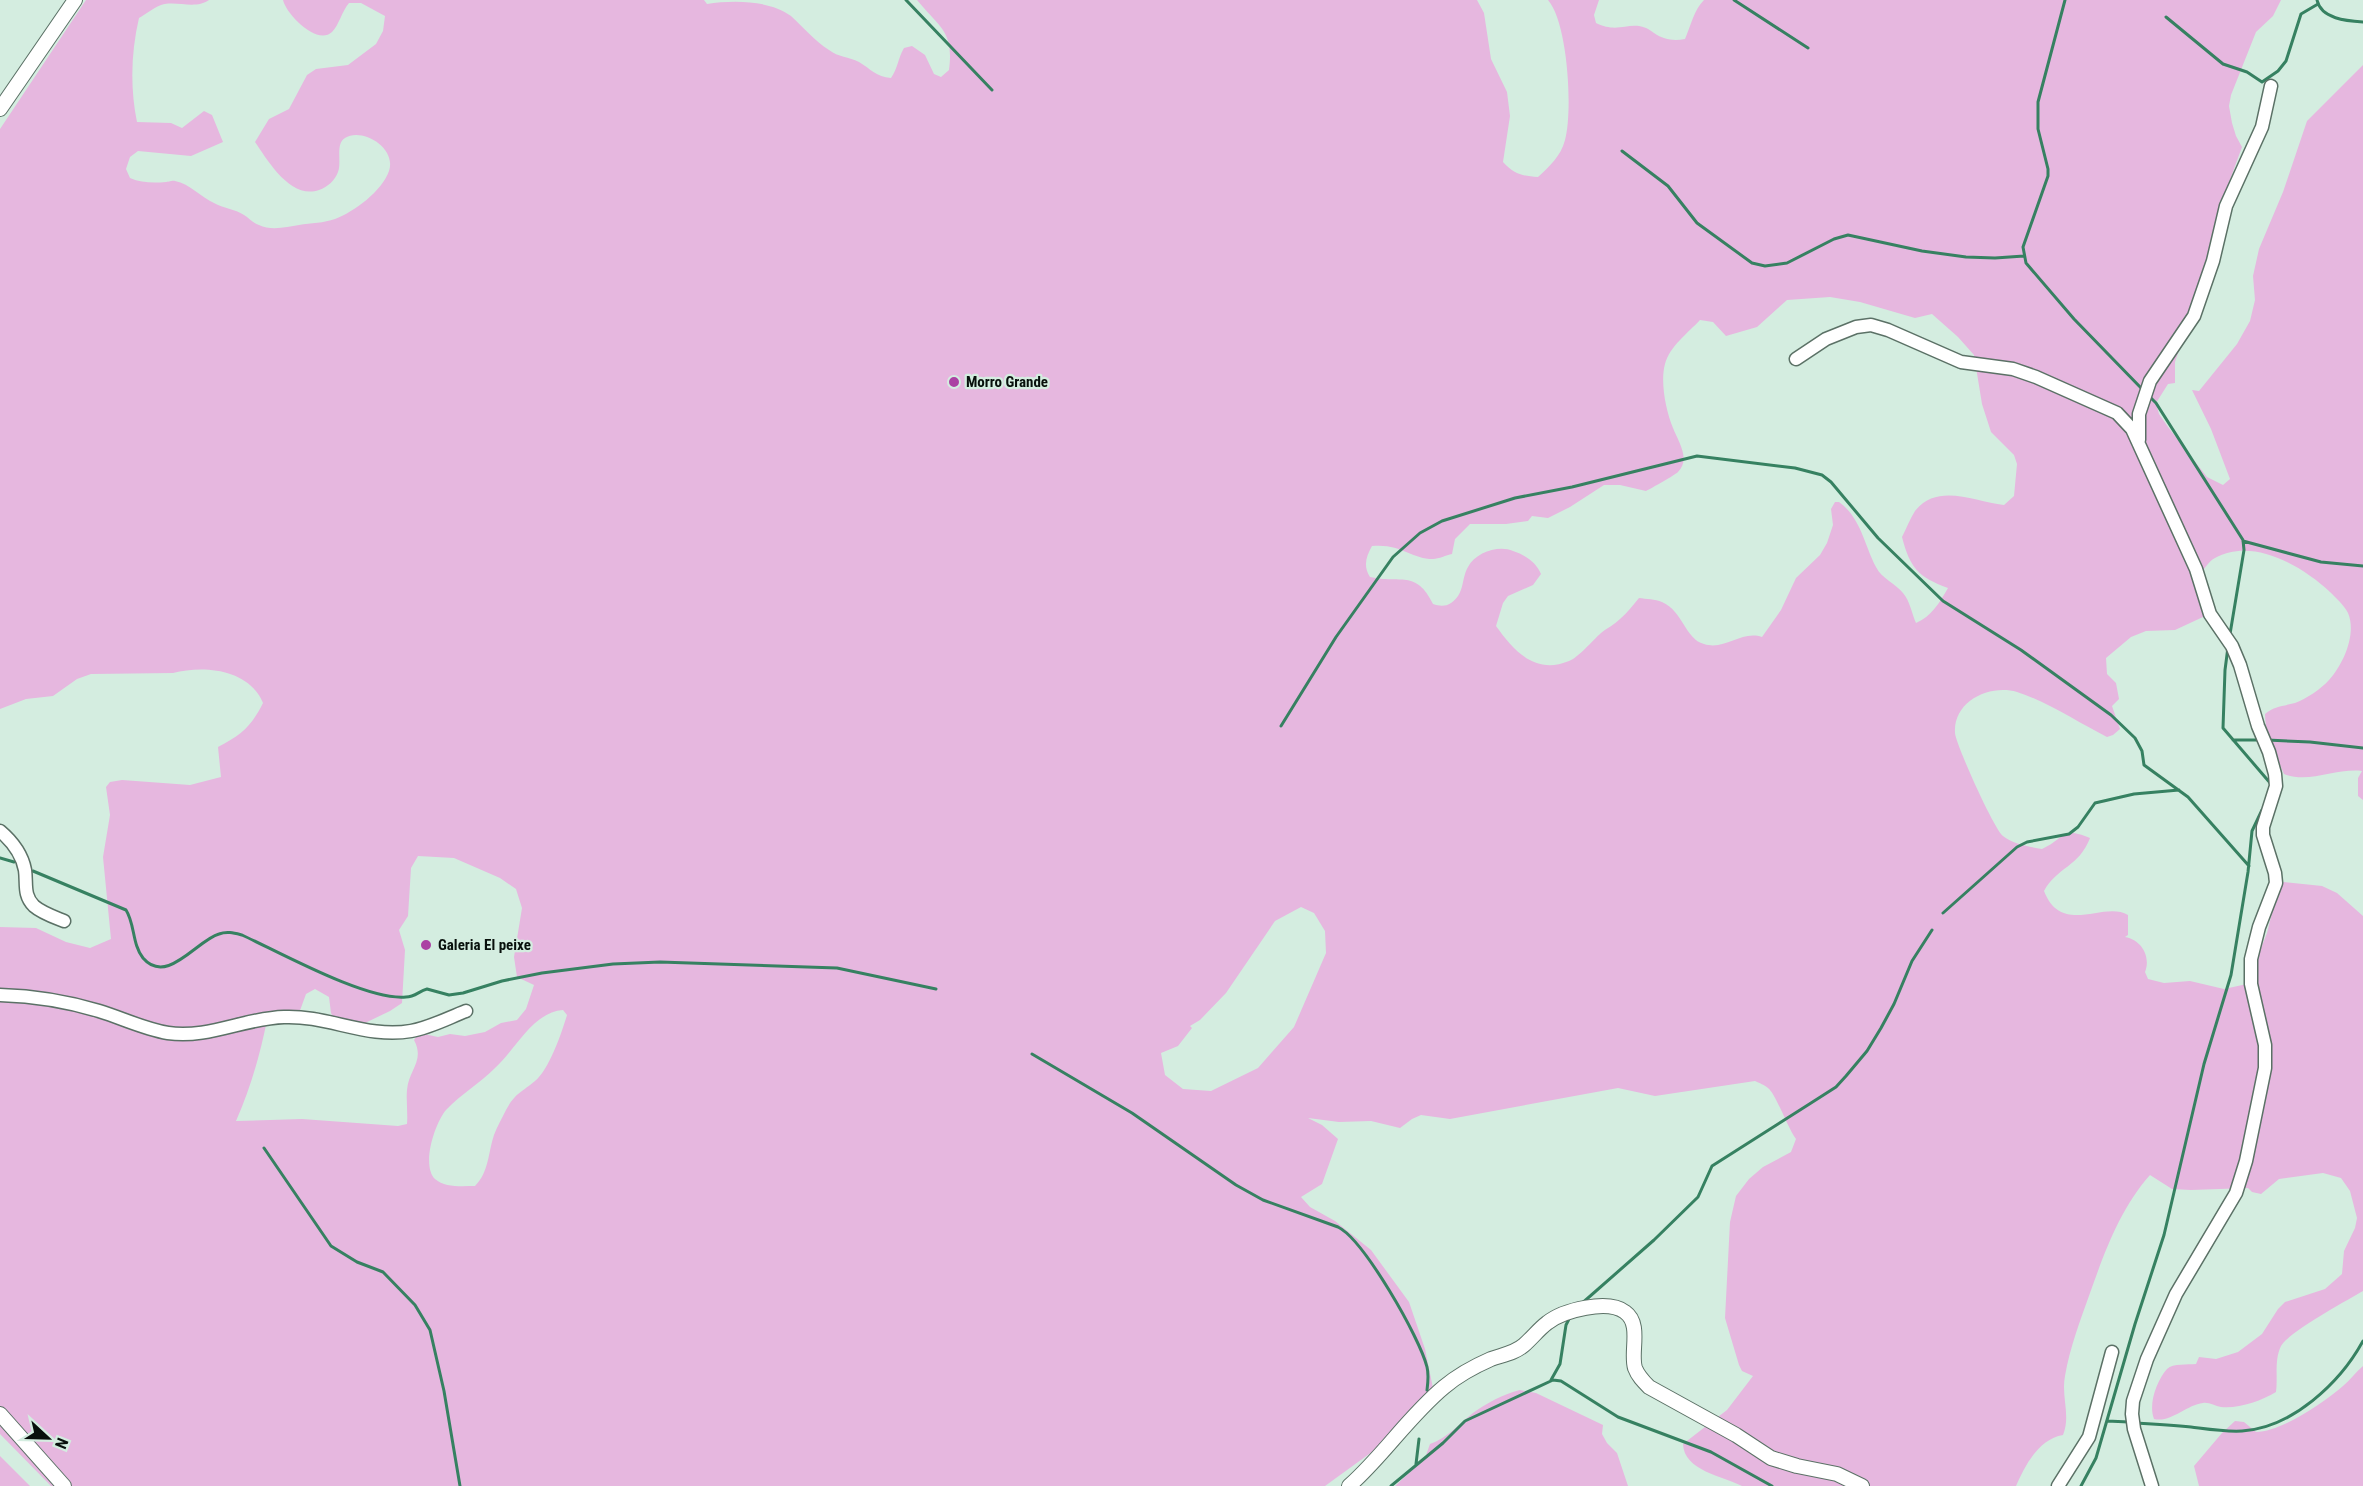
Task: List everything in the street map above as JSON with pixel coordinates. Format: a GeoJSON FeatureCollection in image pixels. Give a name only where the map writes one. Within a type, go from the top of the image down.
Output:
{"type":"FeatureCollection","features":[{"type":"Feature","properties":{"kind":"street"},"geometry":{"type":"LineString","coordinates":[[0,109],[75,0]]}},
{"type":"Feature","properties":{"kind":"street"},"geometry":{"type":"LineString","coordinates":[[2139,444],[2139,414],[2150,381],[2194,316],[2212,261],[2226,206],[2262,127],[2271,86]]}},
{"type":"Feature","properties":{"kind":"street"},"geometry":{"type":"LineString","coordinates":[[1796,359],[1826,339],[1856,327],[1871,325],[1888,330],[1961,362],[2013,369],[2036,377],[2116,413],[2132,429],[2196,569],[2210,614],[2232,646],[2272,763],[2276,786],[2263,827],[2263,835],[2276,873],[2276,883],[2259,927],[2251,959],[2251,984],[2265,1045],[2265,1068],[2246,1161],[2236,1193],[2176,1294],[2147,1359],[2133,1401],[2134,1429],[2152,1486]]}},
{"type":"Feature","properties":{"kind":"street"},"geometry":{"type":"LineString","coordinates":[[0,831],[10,840],[23,861],[26,894],[29,900],[40,910],[64,921]]}},
{"type":"Feature","properties":{"kind":"street"},"geometry":{"type":"LineString","coordinates":[[0,995],[33,996],[59,1001],[182,1035],[283,1017],[319,1018],[388,1032],[410,1031],[466,1011]]}},
{"type":"Feature","properties":{"kind":"street"},"geometry":{"type":"LineString","coordinates":[[1349,1486],[1370,1467],[1445,1386],[1473,1368],[1515,1351],[1556,1317],[1588,1307],[1604,1307],[1625,1312],[1632,1320],[1635,1335],[1633,1355],[1635,1368],[1639,1377],[1649,1387],[1736,1435],[1771,1458],[1837,1474],[1862,1486]]}},
{"type":"Feature","properties":{"kind":"street"},"geometry":{"type":"LineString","coordinates":[[2058,1486],[2089,1437],[2112,1352]]}},
{"type":"Feature","properties":{"kind":"street"},"geometry":{"type":"LineString","coordinates":[[0,1414],[64,1486]]}},
{"type":"Feature","properties":{"kind":"shaded area"},"geometry":{"type":"Polygon","coordinates":[[[86,0],[209,0],[192,5],[161,5],[139,18],[133,57],[133,96],[137,122],[171,123],[182,128],[204,111],[212,115],[223,142],[191,156],[138,151],[130,157],[126,169],[130,178],[134,180],[180,183],[257,224],[279,228],[335,219],[350,211],[380,186],[389,171],[390,162],[388,154],[376,141],[360,135],[352,135],[340,144],[337,175],[322,189],[309,192],[299,189],[281,177],[255,142],[269,119],[289,109],[307,75],[316,69],[348,65],[376,44],[383,31],[385,16],[361,3],[349,3],[332,32],[318,35],[296,20],[283,0],[704,0],[707,4],[750,2],[782,11],[791,16],[832,52],[859,62],[881,76],[891,78],[904,48],[912,46],[925,55],[934,74],[941,77],[949,70],[950,57],[947,38],[939,24],[917,0],[1477,0],[1484,13],[1491,59],[1507,92],[1510,116],[1503,162],[1519,174],[1538,177],[1561,151],[1565,140],[1569,109],[1564,47],[1555,11],[1548,0],[1599,0],[1594,15],[1596,23],[1617,28],[1640,26],[1662,37],[1677,40],[1685,39],[1695,13],[1704,0],[2281,0],[2273,16],[2256,32],[2231,95],[2229,106],[2232,123],[2242,147],[2227,188],[2204,276],[2175,362],[2175,383],[2168,384],[2156,403],[2159,414],[2207,477],[2223,485],[2230,479],[2211,429],[2192,390],[2199,391],[2237,344],[2250,321],[2255,300],[2253,276],[2259,249],[2283,192],[2307,121],[2363,65],[2363,800],[2358,796],[2358,778],[2362,771],[2293,777],[2284,774],[2274,752],[2265,714],[2304,699],[2329,680],[2344,658],[2351,630],[2348,613],[2342,604],[2319,582],[2291,564],[2261,553],[2230,552],[2213,559],[2202,571],[2205,603],[2203,617],[2175,630],[2146,631],[2131,637],[2106,658],[2107,674],[2116,683],[2119,699],[2112,706],[2120,729],[2113,735],[2107,737],[2039,701],[2007,690],[1975,697],[1960,712],[1955,733],[1976,786],[2003,836],[2017,843],[2042,849],[2068,833],[2090,838],[2080,855],[2049,883],[2044,891],[2052,905],[2061,912],[2084,915],[2107,911],[2128,915],[2128,935],[2125,937],[2136,942],[2144,950],[2147,961],[2145,972],[2148,979],[2164,983],[2190,981],[2224,989],[2247,984],[2267,933],[2278,889],[2284,882],[2322,886],[2337,893],[2363,916],[2363,1291],[2295,1332],[2286,1340],[2279,1351],[2276,1392],[2242,1406],[2221,1407],[2203,1403],[2160,1420],[2154,1419],[2152,1406],[2154,1392],[2167,1369],[2177,1365],[2196,1364],[2199,1357],[2216,1359],[2238,1352],[2262,1334],[2285,1302],[2325,1289],[2342,1274],[2344,1251],[2355,1228],[2357,1218],[2350,1191],[2341,1178],[2323,1173],[2279,1179],[2261,1194],[2252,1192],[2248,1188],[2172,1189],[2150,1175],[2130,1202],[2114,1231],[2079,1324],[2065,1376],[2066,1420],[2063,1435],[2054,1437],[2040,1447],[2028,1462],[2016,1486],[1742,1486],[1697,1467],[1685,1453],[1683,1444],[1727,1410],[1753,1376],[1742,1371],[1739,1365],[1725,1318],[1730,1222],[1736,1196],[1749,1179],[1763,1167],[1791,1152],[1796,1139],[1771,1091],[1755,1081],[1655,1096],[1618,1088],[1450,1119],[1421,1115],[1400,1128],[1371,1121],[1339,1122],[1308,1118],[1322,1125],[1338,1139],[1322,1184],[1301,1197],[1310,1207],[1335,1221],[1371,1250],[1409,1302],[1425,1349],[1435,1398],[1376,1449],[1325,1486],[51,1486],[0,1434],[0,927],[36,928],[66,942],[90,948],[111,939],[103,857],[110,815],[106,787],[110,782],[122,780],[190,785],[221,777],[218,747],[245,730],[263,703],[256,692],[237,676],[211,670],[198,670],[173,673],[91,674],[77,679],[53,696],[26,699],[0,709],[0,129],[86,0]],[[1830,297],[1787,300],[1757,327],[1726,336],[1713,322],[1700,320],[1667,357],[1664,371],[1664,396],[1683,456],[1682,467],[1676,474],[1646,491],[1620,485],[1604,485],[1548,518],[1532,516],[1528,521],[1506,524],[1470,524],[1455,539],[1452,554],[1438,558],[1419,557],[1390,547],[1372,546],[1366,562],[1370,577],[1414,582],[1427,593],[1433,604],[1444,606],[1459,595],[1468,567],[1476,557],[1495,549],[1507,549],[1530,560],[1541,574],[1533,585],[1508,596],[1503,603],[1496,626],[1518,652],[1536,663],[1557,665],[1573,659],[1601,633],[1623,617],[1639,598],[1662,602],[1669,606],[1692,637],[1704,644],[1719,645],[1747,636],[1762,637],[1781,610],[1796,578],[1820,555],[1827,543],[1833,525],[1831,509],[1835,502],[1839,502],[1857,524],[1879,571],[1905,596],[1916,623],[1926,617],[1942,599],[1948,588],[1922,575],[1908,556],[1902,537],[1915,511],[1924,502],[1935,497],[1957,496],[2004,505],[2014,496],[2017,464],[2014,455],[1991,432],[1982,404],[1974,355],[1932,314],[1915,318],[1860,302],[1830,297]],[[418,856],[411,868],[408,916],[399,930],[405,950],[402,1003],[365,1023],[354,1026],[335,1021],[331,1013],[329,997],[315,989],[306,994],[298,1016],[293,1022],[275,1024],[267,1020],[254,1072],[236,1121],[302,1119],[398,1126],[407,1124],[407,1090],[417,1060],[417,1047],[414,1040],[419,1033],[438,1037],[450,1034],[465,1036],[485,1032],[501,1023],[517,1020],[526,1009],[534,985],[517,977],[514,957],[522,908],[516,889],[500,878],[454,858],[418,856]],[[1301,907],[1275,921],[1226,993],[1200,1020],[1190,1026],[1192,1028],[1178,1046],[1161,1053],[1165,1075],[1183,1089],[1211,1091],[1258,1068],[1294,1027],[1326,953],[1325,931],[1314,913],[1301,907]],[[563,1010],[552,1012],[534,1024],[495,1068],[452,1104],[442,1116],[429,1154],[431,1173],[439,1182],[454,1186],[475,1186],[480,1181],[486,1168],[494,1135],[509,1104],[540,1076],[554,1050],[567,1015],[563,1010]]]}},
{"type":"Feature","properties":{"kind":"shaded area"},"geometry":{"type":"Polygon","coordinates":[[[2363,1366],[2363,1486],[2199,1486],[2194,1466],[2235,1421],[2244,1422],[2256,1432],[2266,1431],[2289,1422],[2343,1386],[2363,1366]]]}},
{"type":"Feature","properties":{"kind":"shaded area"},"geometry":{"type":"Polygon","coordinates":[[[1520,1390],[1536,1393],[1603,1425],[1602,1434],[1617,1453],[1628,1486],[1395,1486],[1425,1458],[1430,1444],[1484,1406],[1501,1396],[1520,1390]]]}},
{"type":"Feature","properties":{"kind":"shaded area"},"geometry":{"type":"Polygon","coordinates":[[[0,1456],[30,1486],[0,1486],[0,1456]]]}},
{"type":"Feature","properties":{"kind":"waterway"},"geometry":{"type":"LineString","coordinates":[[906,0],[992,90]]}},
{"type":"Feature","properties":{"kind":"waterway"},"geometry":{"type":"LineString","coordinates":[[1734,0],[1808,48]]}},
{"type":"Feature","properties":{"kind":"waterway"},"geometry":{"type":"LineString","coordinates":[[2065,0],[2038,102],[2038,129],[2048,176],[2023,247],[2026,263],[2074,319],[2143,390]]}},
{"type":"Feature","properties":{"kind":"waterway"},"geometry":{"type":"LineString","coordinates":[[2317,0],[2319,6],[2329,15],[2342,20],[2363,22]]}},
{"type":"Feature","properties":{"kind":"waterway"},"geometry":{"type":"LineString","coordinates":[[2166,17],[2223,64],[2247,72],[2262,82],[2278,71],[2286,61],[2301,14],[2318,4]]}},
{"type":"Feature","properties":{"kind":"waterway"},"geometry":{"type":"LineString","coordinates":[[1622,151],[1668,186],[1697,223],[1752,263],[1765,266],[1787,263],[1834,239],[1848,235],[1922,251],[1966,257],[2024,256]]}},
{"type":"Feature","properties":{"kind":"waterway"},"geometry":{"type":"LineString","coordinates":[[2148,395],[2156,403],[2243,540],[2244,550],[2230,634]]}},
{"type":"Feature","properties":{"kind":"waterway"},"geometry":{"type":"LineString","coordinates":[[1281,726],[1336,637],[1393,557],[1420,533],[1442,521],[1515,498],[1572,487],[1697,456],[1795,468],[1822,475],[1831,482],[1878,538],[1943,601],[2021,650],[2111,715],[2135,738],[2142,751],[2144,765],[2188,797],[2249,866]]}},
{"type":"Feature","properties":{"kind":"waterway"},"geometry":{"type":"LineString","coordinates":[[2243,541],[2321,562],[2363,566]]}},
{"type":"Feature","properties":{"kind":"waterway"},"geometry":{"type":"LineString","coordinates":[[2228,647],[2223,728],[2271,784]]}},
{"type":"Feature","properties":{"kind":"waterway"},"geometry":{"type":"LineString","coordinates":[[2233,740],[2261,740]]}},
{"type":"Feature","properties":{"kind":"waterway"},"geometry":{"type":"LineString","coordinates":[[2267,740],[2363,748]]}},
{"type":"Feature","properties":{"kind":"waterway"},"geometry":{"type":"LineString","coordinates":[[1943,913],[2017,847],[2027,842],[2069,834],[2078,827],[2095,803],[2134,794],[2179,790]]}},
{"type":"Feature","properties":{"kind":"waterway"},"geometry":{"type":"LineString","coordinates":[[2081,1486],[2096,1458],[2164,1235],[2204,1064],[2231,975],[2248,872],[2252,831],[2262,810]]}},
{"type":"Feature","properties":{"kind":"waterway"},"geometry":{"type":"LineString","coordinates":[[0,858],[14,862]]}},
{"type":"Feature","properties":{"kind":"waterway"},"geometry":{"type":"LineString","coordinates":[[33,871],[126,910],[139,952],[152,965],[162,967],[182,959],[210,938],[228,932],[242,935],[347,984],[389,996],[409,997],[427,989],[449,995],[542,973],[613,964],[660,962],[837,968],[936,989]]}},
{"type":"Feature","properties":{"kind":"waterway"},"geometry":{"type":"LineString","coordinates":[[1580,1305],[1654,1240],[1698,1197],[1712,1166],[1836,1087],[1867,1051],[1894,1004],[1912,961],[1932,930]]}},
{"type":"Feature","properties":{"kind":"waterway"},"geometry":{"type":"LineString","coordinates":[[1032,1054],[1132,1113],[1236,1185],[1263,1200],[1338,1227],[1349,1236],[1376,1269],[1403,1313],[1427,1367],[1427,1390]]}},
{"type":"Feature","properties":{"kind":"waterway"},"geometry":{"type":"LineString","coordinates":[[264,1148],[331,1246],[357,1262],[383,1272],[415,1305],[430,1330],[444,1391],[460,1486]]}},
{"type":"Feature","properties":{"kind":"waterway"},"geometry":{"type":"LineString","coordinates":[[1551,1380],[1560,1364],[1566,1325],[1570,1317]]}},
{"type":"Feature","properties":{"kind":"waterway"},"geometry":{"type":"LineString","coordinates":[[2135,1423],[2242,1431],[2279,1422],[2313,1401],[2328,1387],[2363,1341]]}},
{"type":"Feature","properties":{"kind":"waterway"},"geometry":{"type":"LineString","coordinates":[[1391,1486],[1443,1443],[1465,1421],[1553,1380],[1561,1381],[1618,1417],[1711,1452],[1772,1486]]}},
{"type":"Feature","properties":{"kind":"waterway"},"geometry":{"type":"LineString","coordinates":[[2107,1421],[2129,1422]]}},
{"type":"Feature","properties":{"kind":"waterway"},"geometry":{"type":"LineString","coordinates":[[1416,1464],[1419,1439]]}},
{"type":"Feature","properties":{"kind":"place","name":"Morro Grande"},"geometry":{"type":"Point","coordinates":[954,382]}},
{"type":"Feature","properties":{"kind":"place","name":"Galeria El peixe"},"geometry":{"type":"Point","coordinates":[426,945]}}]}
